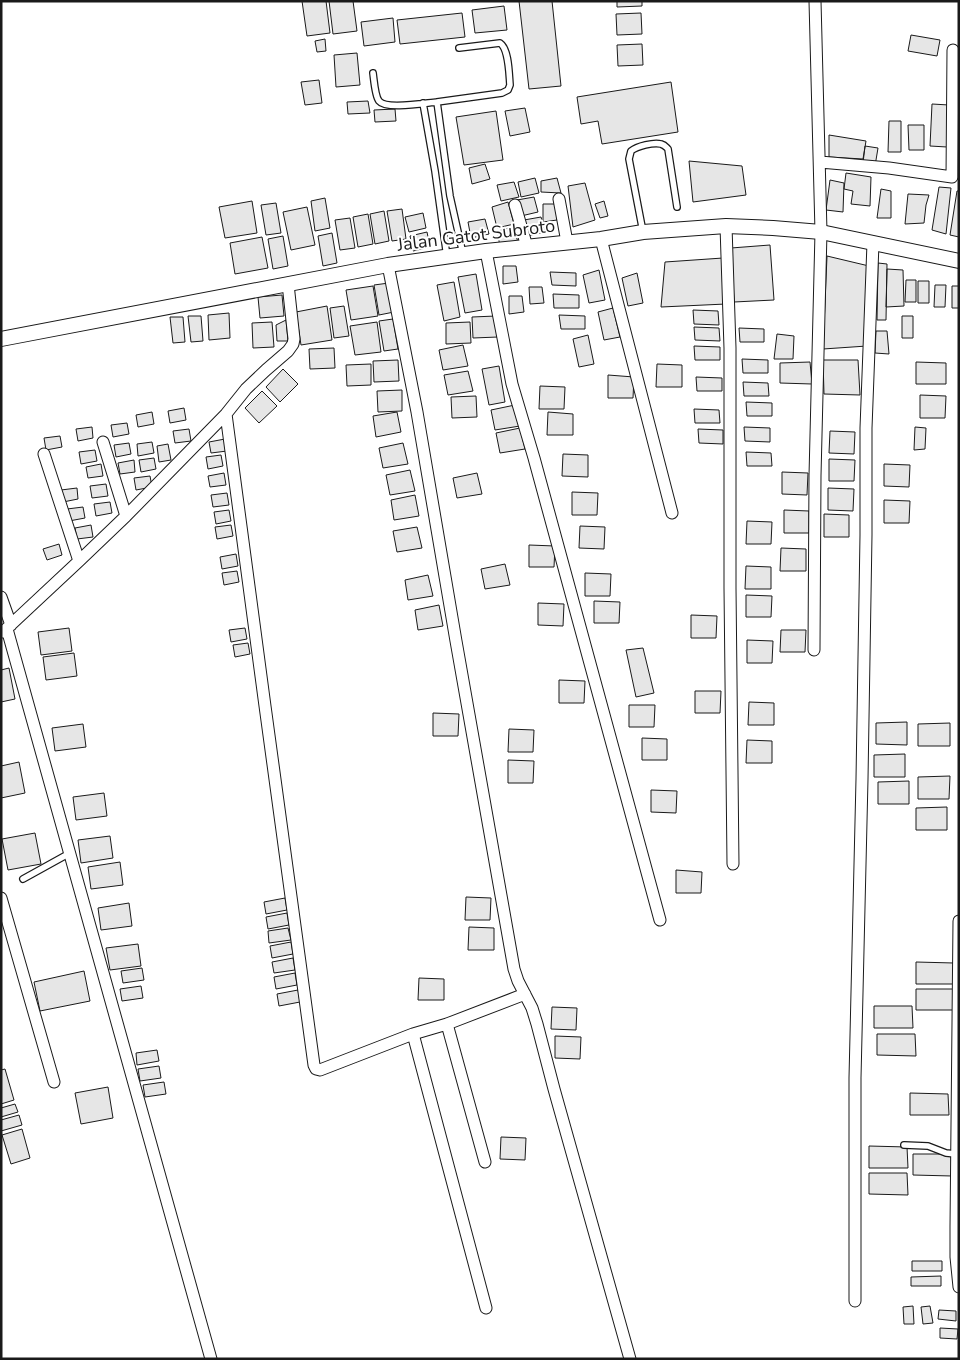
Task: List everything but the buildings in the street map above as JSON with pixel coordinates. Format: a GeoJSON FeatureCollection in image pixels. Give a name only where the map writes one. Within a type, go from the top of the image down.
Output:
{"type":"FeatureCollection","features":[{"type":"Feature","properties":{"kind":"street"},"geometry":{"type":"LineString","coordinates":[[814,650],[815,466],[821,232],[815,1]]}},
{"type":"Feature","properties":{"kind":"street"},"geometry":{"type":"LineString","coordinates":[[820,162],[889,168],[956,178],[953,50]]}},
{"type":"Feature","properties":{"kind":"street"},"geometry":{"type":"LineString","coordinates":[[559,199],[567,242]]}},
{"type":"Feature","properties":{"kind":"street"},"geometry":{"type":"LineString","coordinates":[[515,204],[527,247]]}},
{"type":"Feature","properties":{"kind":"street"},"geometry":{"type":"LineString","coordinates":[[726,226],[730,348],[733,864]]}},
{"type":"Feature","properties":{"kind":"street","name":"Jalan Gatot Subroto"},"geometry":{"type":"LineString","coordinates":[[1,339],[388,264],[643,232],[753,226],[821,232],[959,261]]}},
{"type":"Feature","properties":{"kind":"street"},"geometry":{"type":"LineString","coordinates":[[601,238],[672,513]]}},
{"type":"Feature","properties":{"kind":"street"},"geometry":{"type":"LineString","coordinates":[[855,1301],[855,1078],[863,759],[866,428],[873,243]]}},
{"type":"Feature","properties":{"kind":"street"},"geometry":{"type":"LineString","coordinates":[[486,251],[512,384],[534,458],[660,920]]}},
{"type":"Feature","properties":{"kind":"street"},"geometry":{"type":"LineString","coordinates":[[388,264],[417,412],[517,977],[532,1008],[537,1024],[630,1359]]}},
{"type":"Feature","properties":{"kind":"street"},"geometry":{"type":"LineString","coordinates":[[7,629],[126,516],[226,414],[246,389],[285,355],[293,344],[294,339],[288,284]]}},
{"type":"Feature","properties":{"kind":"street"},"geometry":{"type":"LineString","coordinates":[[226,414],[263,696],[316,1069],[320,1070],[525,994]]}},
{"type":"Feature","properties":{"kind":"street"},"geometry":{"type":"LineString","coordinates":[[103,442],[126,516]]}},
{"type":"Feature","properties":{"kind":"street"},"geometry":{"type":"LineString","coordinates":[[44,454],[79,561]]}},
{"type":"Feature","properties":{"kind":"street"},"geometry":{"type":"LineString","coordinates":[[1,597],[7,629],[211,1359]]}},
{"type":"Feature","properties":{"kind":"street"},"geometry":{"type":"LineString","coordinates":[[1,898],[54,1082]]}},
{"type":"Feature","properties":{"kind":"street"},"geometry":{"type":"LineString","coordinates":[[959,922],[956,1154],[956,1257],[959,1287]]}},
{"type":"Feature","properties":{"kind":"street"},"geometry":{"type":"LineString","coordinates":[[447,1024],[484,1162]]}},
{"type":"Feature","properties":{"kind":"street"},"geometry":{"type":"LineString","coordinates":[[414,1034],[486,1308]]}},
{"type":"Feature","properties":{"kind":"lane"},"geometry":{"type":"LineString","coordinates":[[373,74],[379,101],[394,106],[502,94],[508,90],[510,85],[504,46],[500,43],[459,48]]}},
{"type":"Feature","properties":{"kind":"lane"},"geometry":{"type":"LineString","coordinates":[[437,102],[450,196],[462,254]]}},
{"type":"Feature","properties":{"kind":"lane"},"geometry":{"type":"LineString","coordinates":[[422,103],[447,257]]}},
{"type":"Feature","properties":{"kind":"lane"},"geometry":{"type":"LineString","coordinates":[[643,232],[630,169],[629,159],[631,150],[636,147],[658,143],[668,149],[677,206]]}},
{"type":"Feature","properties":{"kind":"lane"},"geometry":{"type":"LineString","coordinates":[[23,879],[70,853]]}},
{"type":"Feature","properties":{"kind":"lane"},"geometry":{"type":"LineString","coordinates":[[904,1145],[928,1146],[946,1154],[956,1154]]}}]}
